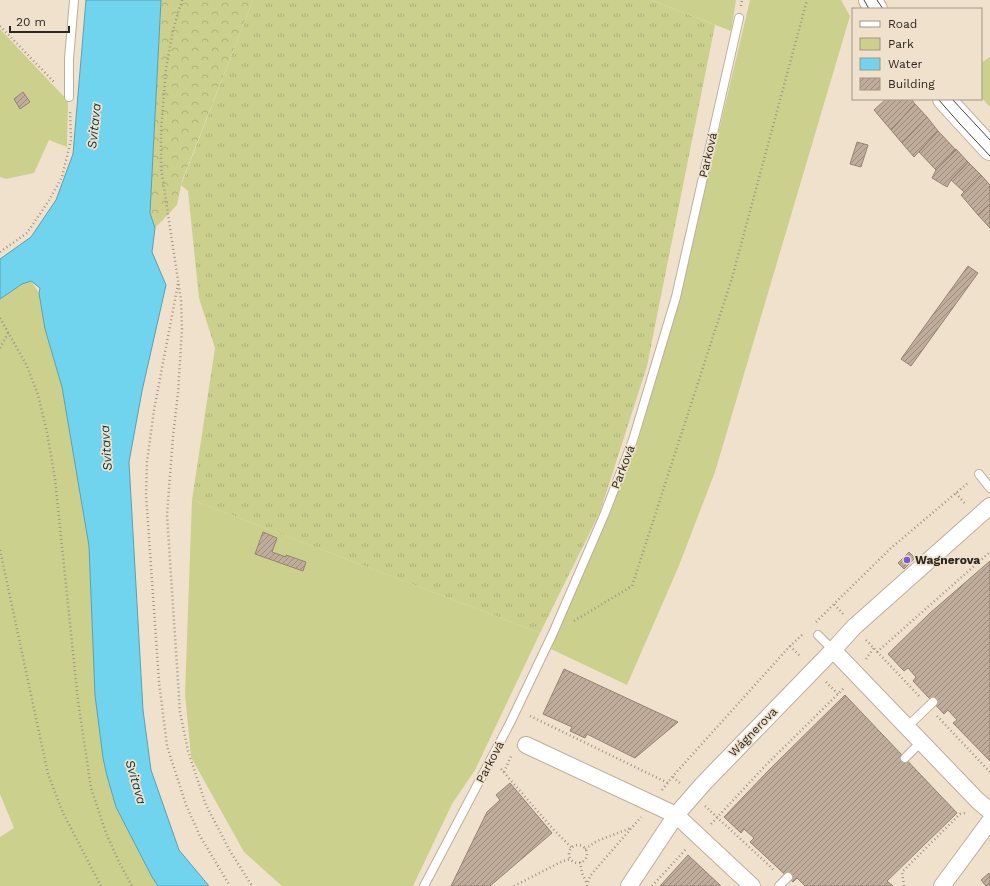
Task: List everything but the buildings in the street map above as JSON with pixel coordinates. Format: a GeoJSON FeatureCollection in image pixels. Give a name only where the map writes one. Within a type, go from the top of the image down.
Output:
{"type":"FeatureCollection","features":[{"type":"Feature","properties":{"kind":"main road"},"geometry":{"type":"LineString","coordinates":[[945,100],[990,149]]}},
{"type":"Feature","properties":{"kind":"street","name":"Wágnerova"},"geometry":{"type":"LineString","coordinates":[[629,886],[676,815],[703,784],[854,627],[990,506]]}},
{"type":"Feature","properties":{"kind":"street"},"geometry":{"type":"LineString","coordinates":[[833,650],[978,801],[990,811]]}},
{"type":"Feature","properties":{"kind":"street"},"geometry":{"type":"LineString","coordinates":[[526,745],[676,815],[752,886]]}},
{"type":"Feature","properties":{"kind":"street"},"geometry":{"type":"LineString","coordinates":[[942,886],[990,821]]}},
{"type":"Feature","properties":{"kind":"lane"},"geometry":{"type":"LineString","coordinates":[[69,97],[69,59],[74,0]]}},
{"type":"Feature","properties":{"kind":"lane","name":"Parková"},"geometry":{"type":"LineString","coordinates":[[424,886],[510,723],[554,633],[605,513],[633,440],[676,297],[738,18]]}},
{"type":"Feature","properties":{"kind":"lane"},"geometry":{"type":"LineString","coordinates":[[978,474],[990,488]]}},
{"type":"Feature","properties":{"kind":"lane"},"geometry":{"type":"LineString","coordinates":[[818,635],[833,650]]}},
{"type":"Feature","properties":{"kind":"lane"},"geometry":{"type":"LineString","coordinates":[[907,727],[931,704]]}},
{"type":"Feature","properties":{"kind":"lane"},"geometry":{"type":"LineString","coordinates":[[905,758],[921,742]]}},
{"type":"Feature","properties":{"kind":"lane"},"geometry":{"type":"LineString","coordinates":[[779,886],[786,878]]}},
{"type":"Feature","properties":{"kind":"path"},"geometry":{"type":"LineString","coordinates":[[182,0],[172,30],[166,70],[161,131],[160,168],[181,300],[182,329],[178,393],[167,515],[180,712],[188,751],[206,805],[230,851],[252,886]]}},
{"type":"Feature","properties":{"kind":"path"},"geometry":{"type":"LineString","coordinates":[[554,633],[632,586],[732,278],[807,0]]}},
{"type":"Feature","properties":{"kind":"path"},"geometry":{"type":"LineString","coordinates":[[0,26],[37,66],[69,97],[71,140],[62,177],[48,202],[27,233],[0,252]]}},
{"type":"Feature","properties":{"kind":"path"},"geometry":{"type":"LineString","coordinates":[[178,281],[146,462],[146,494],[157,667],[167,746],[186,805],[200,836],[230,886]]}},
{"type":"Feature","properties":{"kind":"path"},"geometry":{"type":"LineString","coordinates":[[0,318],[27,366],[38,395],[47,432],[55,479],[78,701],[91,788],[106,833],[132,886]]}},
{"type":"Feature","properties":{"kind":"path"},"geometry":{"type":"LineString","coordinates":[[0,348],[8,333]]}},
{"type":"Feature","properties":{"kind":"path"},"geometry":{"type":"LineString","coordinates":[[812,625],[892,548],[978,474]]}},
{"type":"Feature","properties":{"kind":"path"},"geometry":{"type":"LineString","coordinates":[[0,550],[48,774],[63,813],[101,886]]}},
{"type":"Feature","properties":{"kind":"path"},"geometry":{"type":"LineString","coordinates":[[877,652],[990,552]]}},
{"type":"Feature","properties":{"kind":"path"},"geometry":{"type":"LineString","coordinates":[[834,604],[877,652],[931,704],[990,772]]}},
{"type":"Feature","properties":{"kind":"path"},"geometry":{"type":"LineString","coordinates":[[587,886],[590,876],[632,828],[668,782],[790,646],[807,630]]}},
{"type":"Feature","properties":{"kind":"path"},"geometry":{"type":"LineString","coordinates":[[652,886],[764,767],[845,687],[842,684],[874,648]]}},
{"type":"Feature","properties":{"kind":"path"},"geometry":{"type":"LineString","coordinates":[[530,716],[668,782]]}},
{"type":"Feature","properties":{"kind":"path"},"geometry":{"type":"LineString","coordinates":[[492,758],[553,829],[572,848]]}},
{"type":"Feature","properties":{"kind":"path"},"geometry":{"type":"LineString","coordinates":[[904,886],[902,872],[960,814],[964,814],[978,801]]}},
{"type":"Feature","properties":{"kind":"path"},"geometry":{"type":"LineString","coordinates":[[717,817],[786,878]]}},
{"type":"Feature","properties":{"kind":"path"},"geometry":{"type":"LineString","coordinates":[[585,849],[597,841],[632,828]]}},
{"type":"Feature","properties":{"kind":"path"},"geometry":{"type":"LineString","coordinates":[[580,845],[585,849],[586,857],[580,862],[574,862],[571,859],[569,855],[574,846],[580,845]]}},
{"type":"Feature","properties":{"kind":"path"},"geometry":{"type":"LineString","coordinates":[[514,886],[563,861],[571,859]]}},
{"type":"Feature","properties":{"kind":"path"},"geometry":{"type":"LineString","coordinates":[[580,862],[587,886]]}},
{"type":"Feature","properties":{"kind":"green space"},"geometry":{"type":"Polygon","coordinates":[[[161,0],[253,0],[182,181],[177,205],[155,228],[150,213],[161,0]]]}},
{"type":"Feature","properties":{"kind":"green space"},"geometry":{"type":"Polygon","coordinates":[[[253,0],[651,0],[715,25],[647,366],[600,512],[540,633],[192,500],[215,348],[199,298],[188,191],[181,185],[253,0]]]}},
{"type":"Feature","properties":{"kind":"green space"},"geometry":{"type":"Polygon","coordinates":[[[651,0],[736,0],[731,31],[651,0]]]}},
{"type":"Feature","properties":{"kind":"green space"},"geometry":{"type":"Polygon","coordinates":[[[750,0],[841,0],[850,16],[715,472],[678,568],[627,685],[551,649],[638,441],[680,295],[750,0]]]}},
{"type":"Feature","properties":{"kind":"green space"},"geometry":{"type":"Polygon","coordinates":[[[0,29],[68,101],[67,147],[49,140],[34,173],[6,179],[0,177],[0,29]]]}},
{"type":"Feature","properties":{"kind":"green space"},"geometry":{"type":"Polygon","coordinates":[[[990,57],[990,107],[982,98],[982,62],[990,57]]]}},
{"type":"Feature","properties":{"kind":"green space"},"geometry":{"type":"Polygon","coordinates":[[[31,281],[39,293],[45,329],[62,387],[89,546],[95,695],[103,758],[116,807],[158,886],[0,886],[0,837],[14,828],[0,794],[0,299],[22,284],[31,281]]]}},
{"type":"Feature","properties":{"kind":"green space"},"geometry":{"type":"Polygon","coordinates":[[[192,500],[540,633],[475,770],[452,804],[413,886],[282,886],[244,852],[191,757],[185,694],[192,500]]]}},
{"type":"Feature","properties":{"kind":"water","name":"Svitava"},"geometry":{"type":"Polygon","coordinates":[[[86,0],[161,0],[150,213],[155,228],[152,252],[166,285],[142,391],[129,462],[143,710],[151,770],[179,850],[209,886],[158,886],[116,807],[103,758],[95,695],[89,546],[62,387],[45,329],[39,293],[40,288],[31,281],[22,284],[0,299],[0,259],[31,237],[56,200],[73,154],[86,0]]]}},
{"type":"Feature","properties":{"kind":"tram line"},"geometry":{"type":"LineString","coordinates":[[864,0],[868,8]]}},
{"type":"Feature","properties":{"kind":"tram line"},"geometry":{"type":"LineString","coordinates":[[877,0],[882,8]]}},
{"type":"Feature","properties":{"kind":"tram line"},"geometry":{"type":"LineString","coordinates":[[939,100],[990,156]]}},
{"type":"Feature","properties":{"kind":"tram line"},"geometry":{"type":"LineString","coordinates":[[953,100],[990,140]]}},
{"type":"Feature","properties":{"kind":"place","name":"Wagnerova"},"geometry":{"type":"Point","coordinates":[907,560]}}]}
